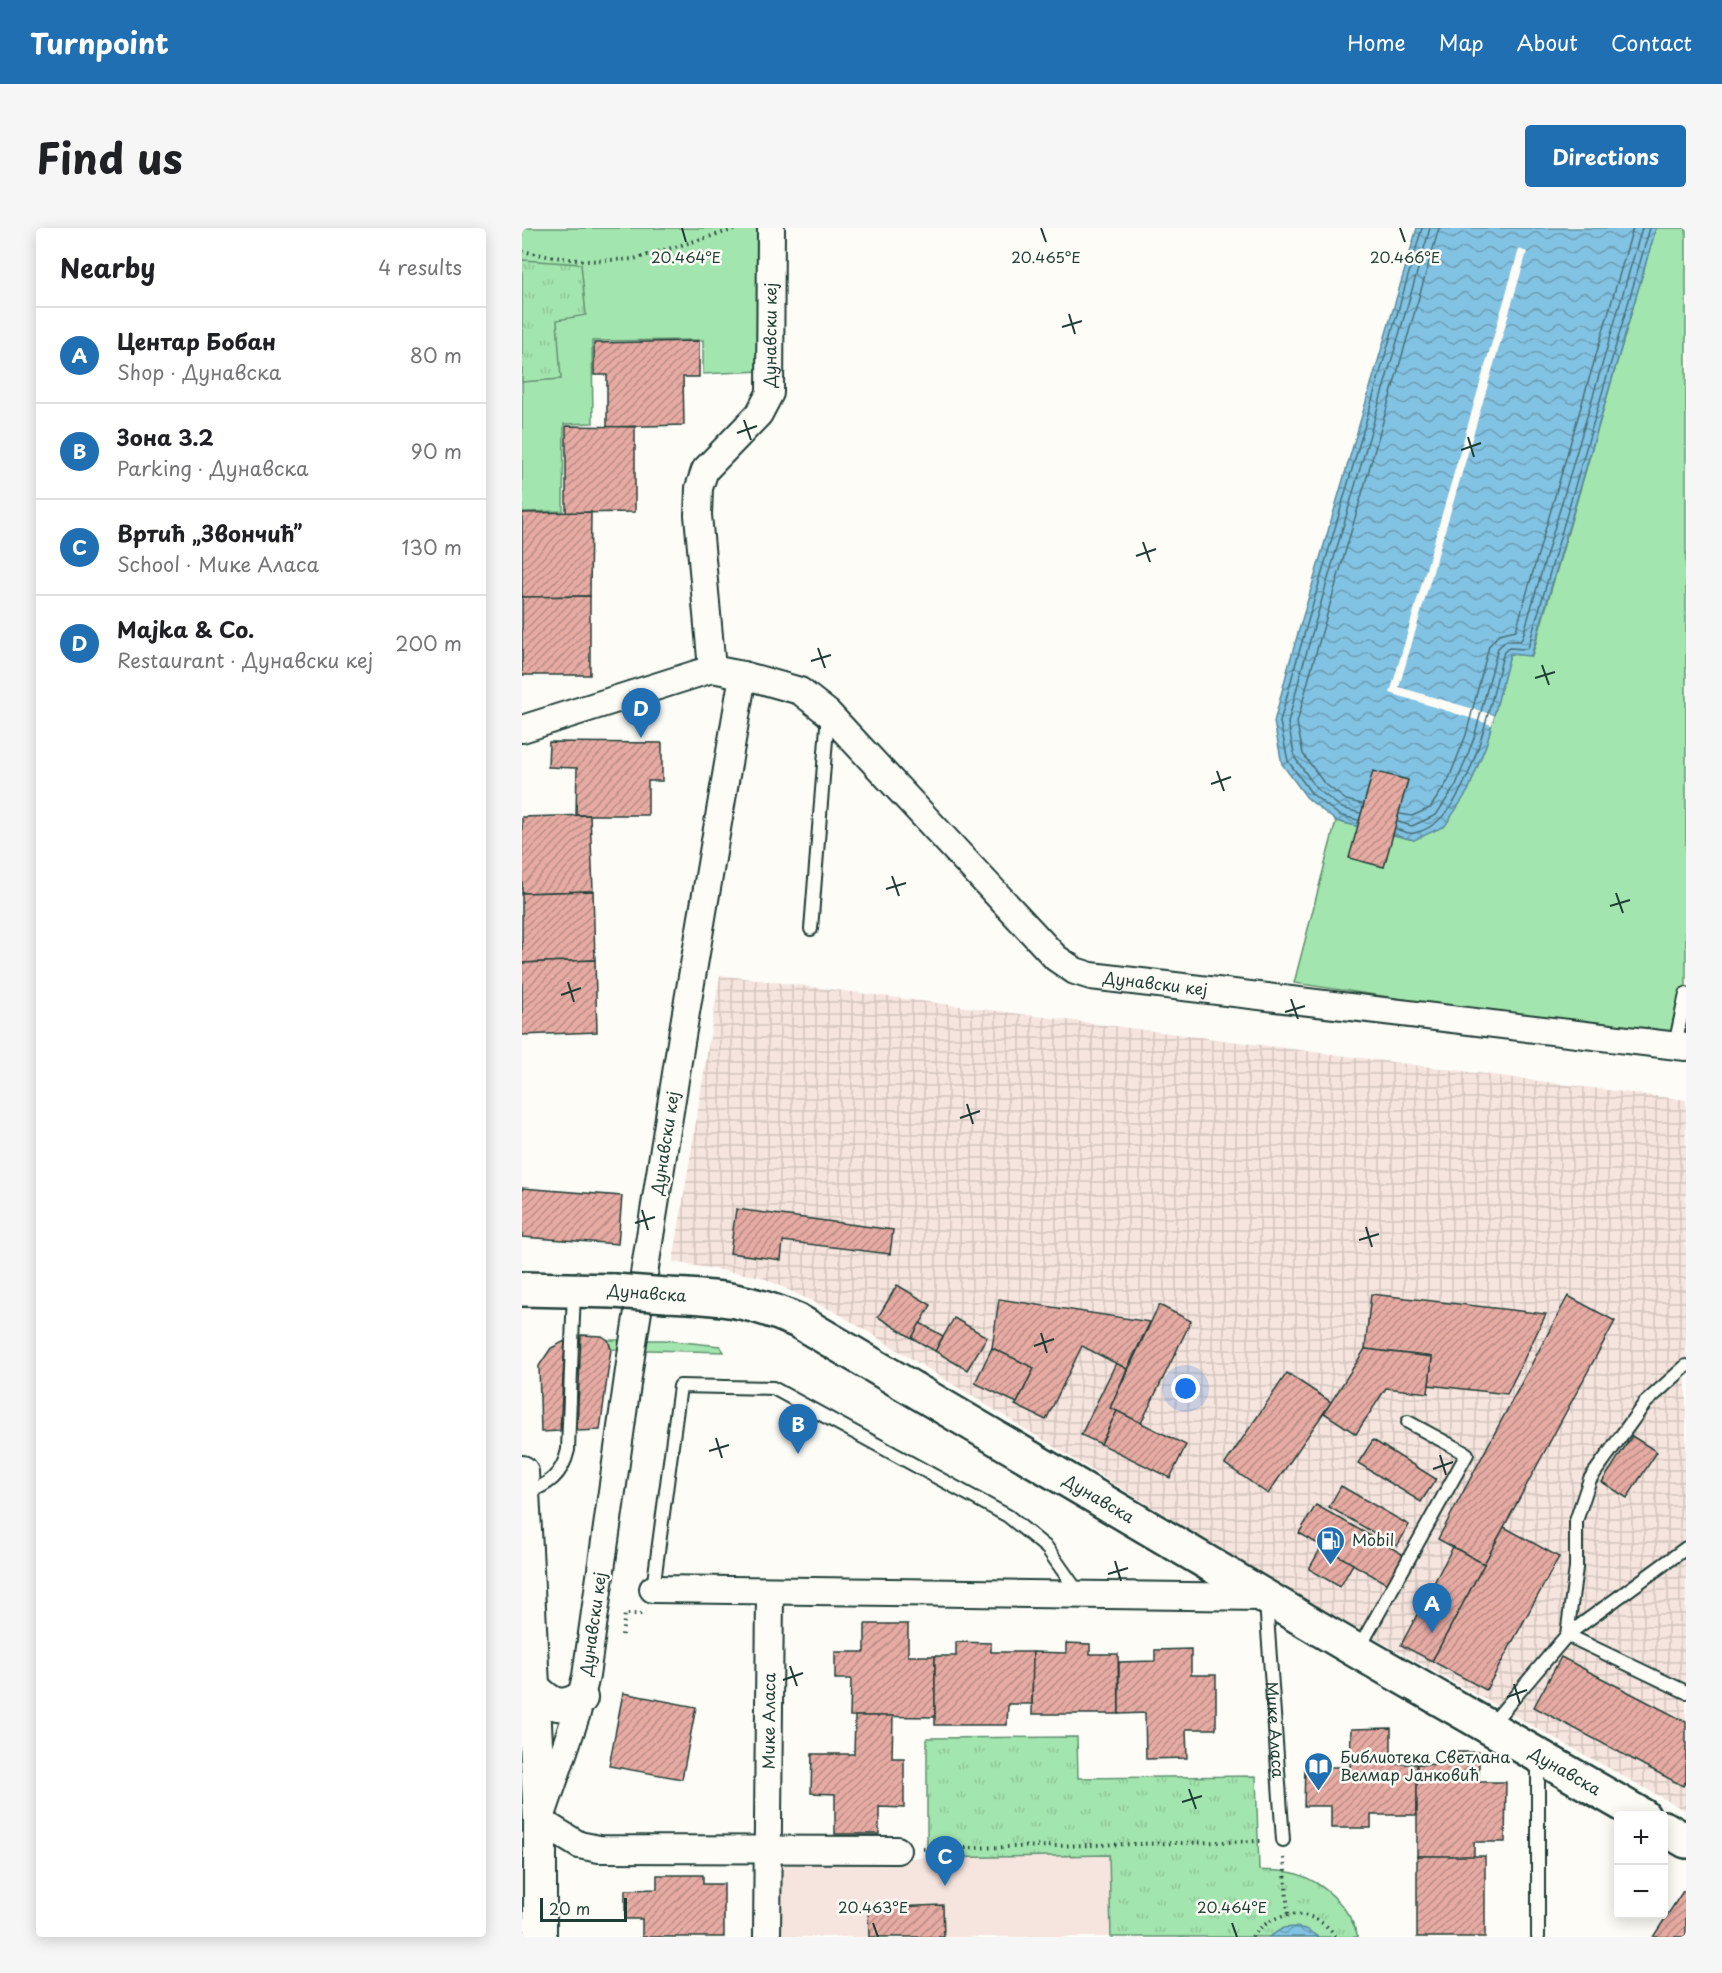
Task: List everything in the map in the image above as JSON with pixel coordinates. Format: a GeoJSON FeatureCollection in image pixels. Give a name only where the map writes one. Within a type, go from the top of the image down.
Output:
{"type":"FeatureCollection","features":[{"type":"Feature","properties":{"kind":"main road","name":"Дунавска"},"geometry":{"type":"LineString","coordinates":[[522,1289],[574,1288],[714,1296],[755,1304],[798,1321],[1357,1651],[1636,1811]]}},
{"type":"Feature","properties":{"kind":"main road"},"geometry":{"type":"LineString","coordinates":[[1668,1829],[1686,1840]]}},
{"type":"Feature","properties":{"kind":"street","name":"Дунавски кеј"},"geometry":{"type":"LineString","coordinates":[[712,669],[698,515],[699,488],[705,470],[759,414],[770,393],[771,228]]}},
{"type":"Feature","properties":{"kind":"street","name":"Дунавски кеј"},"geometry":{"type":"LineString","coordinates":[[522,729],[712,669],[743,675],[800,691],[828,713],[1056,958],[1075,971],[1102,978],[1681,1046]]}},
{"type":"Feature","properties":{"kind":"street","name":"Дунавски кеј"},"geometry":{"type":"LineString","coordinates":[[540,1821],[572,1730],[586,1676],[632,1349],[743,675]]}},
{"type":"Feature","properties":{"kind":"street"},"geometry":{"type":"LineString","coordinates":[[523,1483],[525,1598],[533,1687],[540,1821],[540,1937]]}},
{"type":"Feature","properties":{"kind":"street"},"geometry":{"type":"LineString","coordinates":[[652,1589],[1265,1597]]}},
{"type":"Feature","properties":{"kind":"street","name":"Мике Аласа"},"geometry":{"type":"LineString","coordinates":[[767,1937],[770,1592]]}},
{"type":"Feature","properties":{"kind":"street"},"geometry":{"type":"LineString","coordinates":[[533,1687],[546,1700],[558,1705],[570,1704],[581,1698]]}},
{"type":"Feature","properties":{"kind":"street"},"geometry":{"type":"LineString","coordinates":[[540,1821],[579,1845],[599,1849],[897,1850]]}},
{"type":"Feature","properties":{"kind":"lane"},"geometry":{"type":"LineString","coordinates":[[811,929],[828,713]]}},
{"type":"Feature","properties":{"kind":"lane"},"geometry":{"type":"LineString","coordinates":[[1681,1046],[1686,994]]}},
{"type":"Feature","properties":{"kind":"lane"},"geometry":{"type":"LineString","coordinates":[[523,1483],[543,1487],[558,1474],[568,1450],[574,1288]]}},
{"type":"Feature","properties":{"kind":"lane"},"geometry":{"type":"LineString","coordinates":[[1568,1635],[1576,1568],[1576,1521],[1590,1479],[1646,1403],[1686,1366]]}},
{"type":"Feature","properties":{"kind":"lane"},"geometry":{"type":"LineString","coordinates":[[652,1589],[680,1386],[773,1388],[1008,1516],[1047,1548],[1080,1596]]}},
{"type":"Feature","properties":{"kind":"lane"},"geometry":{"type":"LineString","coordinates":[[1357,1651],[1467,1454],[1408,1422]]}},
{"type":"Feature","properties":{"kind":"lane"},"geometry":{"type":"LineString","coordinates":[[1489,1727],[1568,1635],[1686,1548]]}},
{"type":"Feature","properties":{"kind":"lane","name":"Мике Аласа"},"geometry":{"type":"LineString","coordinates":[[1265,1597],[1283,1840]]}},
{"type":"Feature","properties":{"kind":"lane"},"geometry":{"type":"LineString","coordinates":[[1568,1635],[1686,1692]]}},
{"type":"Feature","properties":{"kind":"lane"},"geometry":{"type":"LineString","coordinates":[[1538,1755],[1538,1937]]}},
{"type":"Feature","properties":{"kind":"path"},"geometry":{"type":"LineString","coordinates":[[522,251],[585,261],[634,259],[739,228]]}},
{"type":"Feature","properties":{"kind":"path"},"geometry":{"type":"LineString","coordinates":[[897,1850],[1283,1840],[1288,1914]]}},
{"type":"Feature","properties":{"kind":"path"},"geometry":{"type":"LineString","coordinates":[[1252,1937],[1259,1928],[1272,1919],[1288,1914],[1304,1915],[1319,1921],[1336,1937]]}},
{"type":"Feature","properties":{"kind":"shaded area"},"geometry":{"type":"Polygon","coordinates":[[[720,975],[1686,1100],[1686,1811],[1275,1583],[839,1314],[761,1277],[673,1262],[720,975]]]}},
{"type":"Feature","properties":{"kind":"shaded area"},"geometry":{"type":"Polygon","coordinates":[[[1109,1855],[1111,1937],[781,1937],[780,1860],[1109,1855]]]}},
{"type":"Feature","properties":{"kind":"green space"},"geometry":{"type":"Polygon","coordinates":[[[522,228],[760,228],[761,371],[703,374],[703,340],[592,341],[593,423],[564,424],[563,511],[522,512],[522,228]]]}},
{"type":"Feature","properties":{"kind":"green space"},"geometry":{"type":"Polygon","coordinates":[[[1656,228],[1686,228],[1686,1041],[1294,983],[1336,821],[1414,840],[1468,791],[1487,742],[1510,654],[1532,656],[1656,228]]]}},
{"type":"Feature","properties":{"kind":"green space"},"geometry":{"type":"Polygon","coordinates":[[[522,260],[581,264],[586,315],[557,320],[561,379],[522,382],[522,260]]]}},
{"type":"Feature","properties":{"kind":"green space"},"geometry":{"type":"Polygon","coordinates":[[[608,1340],[664,1340],[720,1346],[724,1352],[611,1349],[608,1340]]]}},
{"type":"Feature","properties":{"kind":"green space"},"geometry":{"type":"Polygon","coordinates":[[[1077,1737],[1078,1778],[1256,1776],[1259,1870],[1293,1873],[1317,1884],[1343,1907],[1358,1937],[1111,1937],[1109,1855],[927,1858],[927,1738],[1077,1737]]]}},
{"type":"Feature","properties":{"kind":"water"},"geometry":{"type":"Polygon","coordinates":[[[1417,228],[1656,228],[1531,656],[1510,654],[1487,742],[1468,791],[1445,826],[1414,840],[1336,821],[1307,798],[1282,764],[1274,722],[1417,228]]]}},
{"type":"Feature","properties":{"kind":"water"},"geometry":{"type":"Polygon","coordinates":[[[1283,1928],[1306,1929],[1318,1937],[1269,1937],[1283,1928]]]}},
{"type":"Feature","properties":{"kind":"pier"},"geometry":{"type":"Polygon","coordinates":[[[1519,249],[1527,252],[1399,687],[1494,715],[1492,725],[1390,693],[1519,249]]]}},
{"type":"Feature","properties":{"kind":"building"},"geometry":{"type":"Polygon","coordinates":[[[699,341],[699,377],[683,377],[684,425],[607,427],[607,375],[594,375],[594,343],[699,341]]]}},
{"type":"Feature","properties":{"kind":"building"},"geometry":{"type":"Polygon","coordinates":[[[566,426],[635,427],[635,512],[566,513],[566,426]]]}},
{"type":"Feature","properties":{"kind":"building"},"geometry":{"type":"Polygon","coordinates":[[[591,512],[590,596],[522,597],[522,513],[591,512]]]}},
{"type":"Feature","properties":{"kind":"building"},"geometry":{"type":"Polygon","coordinates":[[[590,596],[590,675],[522,675],[522,597],[590,596]]]}},
{"type":"Feature","properties":{"kind":"building"},"geometry":{"type":"Polygon","coordinates":[[[549,742],[662,743],[662,781],[648,781],[648,815],[576,815],[577,768],[548,767],[549,742]]]}},
{"type":"Feature","properties":{"kind":"building"},"geometry":{"type":"Polygon","coordinates":[[[1373,771],[1408,780],[1384,867],[1349,858],[1373,771]]]}},
{"type":"Feature","properties":{"kind":"building"},"geometry":{"type":"Polygon","coordinates":[[[590,815],[593,891],[522,893],[522,817],[590,815]]]}},
{"type":"Feature","properties":{"kind":"building"},"geometry":{"type":"Polygon","coordinates":[[[593,891],[595,960],[522,963],[522,893],[593,891]]]}},
{"type":"Feature","properties":{"kind":"building"},"geometry":{"type":"Polygon","coordinates":[[[595,960],[597,1032],[522,1035],[522,963],[595,960]]]}},
{"type":"Feature","properties":{"kind":"building"},"geometry":{"type":"Polygon","coordinates":[[[522,1188],[622,1196],[618,1244],[522,1237],[522,1188]]]}},
{"type":"Feature","properties":{"kind":"building"},"geometry":{"type":"Polygon","coordinates":[[[736,1209],[893,1230],[890,1254],[783,1241],[781,1260],[730,1253],[736,1209]]]}},
{"type":"Feature","properties":{"kind":"building"},"geometry":{"type":"Polygon","coordinates":[[[897,1285],[931,1305],[912,1338],[878,1317],[897,1285]]]}},
{"type":"Feature","properties":{"kind":"building"},"geometry":{"type":"Polygon","coordinates":[[[1371,1294],[1546,1314],[1507,1394],[1429,1385],[1432,1357],[1365,1349],[1371,1294]]]}},
{"type":"Feature","properties":{"kind":"building"},"geometry":{"type":"Polygon","coordinates":[[[1568,1296],[1615,1321],[1484,1564],[1438,1539],[1568,1296]]]}},
{"type":"Feature","properties":{"kind":"building"},"geometry":{"type":"Polygon","coordinates":[[[999,1299],[1150,1322],[1127,1369],[1082,1346],[1046,1420],[1015,1405],[1034,1368],[992,1348],[999,1299]]]}},
{"type":"Feature","properties":{"kind":"building"},"geometry":{"type":"Polygon","coordinates":[[[1159,1305],[1191,1321],[1141,1423],[1110,1408],[1159,1305]]]}},
{"type":"Feature","properties":{"kind":"building"},"geometry":{"type":"Polygon","coordinates":[[[954,1318],[987,1337],[967,1370],[935,1351],[954,1318]]]}},
{"type":"Feature","properties":{"kind":"building"},"geometry":{"type":"Polygon","coordinates":[[[920,1323],[943,1336],[935,1351],[912,1338],[920,1323]]]}},
{"type":"Feature","properties":{"kind":"building"},"geometry":{"type":"Polygon","coordinates":[[[581,1335],[602,1336],[608,1340],[611,1349],[600,1430],[577,1431],[581,1335]]]}},
{"type":"Feature","properties":{"kind":"building"},"geometry":{"type":"Polygon","coordinates":[[[565,1341],[560,1431],[541,1432],[539,1366],[551,1348],[565,1341]]]}},
{"type":"Feature","properties":{"kind":"building"},"geometry":{"type":"Polygon","coordinates":[[[992,1348],[1034,1368],[1017,1403],[975,1383],[992,1348]]]}},
{"type":"Feature","properties":{"kind":"building"},"geometry":{"type":"Polygon","coordinates":[[[1365,1349],[1432,1357],[1428,1393],[1386,1388],[1356,1434],[1324,1413],[1365,1349]]]}},
{"type":"Feature","properties":{"kind":"building"},"geometry":{"type":"Polygon","coordinates":[[[1116,1363],[1127,1369],[1110,1408],[1117,1411],[1101,1444],[1081,1435],[1116,1363]]]}},
{"type":"Feature","properties":{"kind":"building"},"geometry":{"type":"Polygon","coordinates":[[[1287,1373],[1331,1402],[1268,1494],[1225,1464],[1287,1373]]]}},
{"type":"Feature","properties":{"kind":"building"},"geometry":{"type":"Polygon","coordinates":[[[1117,1411],[1186,1445],[1170,1478],[1101,1444],[1117,1411]]]}},
{"type":"Feature","properties":{"kind":"building"},"geometry":{"type":"Polygon","coordinates":[[[1632,1436],[1657,1452],[1627,1498],[1602,1482],[1632,1436]]]}},
{"type":"Feature","properties":{"kind":"building"},"geometry":{"type":"Polygon","coordinates":[[[1373,1440],[1436,1479],[1421,1502],[1358,1463],[1373,1440]]]}},
{"type":"Feature","properties":{"kind":"building"},"geometry":{"type":"Polygon","coordinates":[[[1341,1486],[1409,1525],[1397,1546],[1329,1507],[1341,1486]]]}},
{"type":"Feature","properties":{"kind":"building"},"geometry":{"type":"Polygon","coordinates":[[[1316,1505],[1404,1555],[1387,1584],[1299,1533],[1316,1505]]]}},
{"type":"Feature","properties":{"kind":"building"},"geometry":{"type":"Polygon","coordinates":[[[1504,1527],[1559,1557],[1486,1690],[1432,1661],[1504,1527]]]}},
{"type":"Feature","properties":{"kind":"building","name":"Mobil"},"geometry":{"type":"Polygon","coordinates":[[[1322,1546],[1353,1564],[1340,1587],[1309,1569],[1322,1546]]]}},
{"type":"Feature","properties":{"kind":"building"},"geometry":{"type":"Polygon","coordinates":[[[1453,1547],[1484,1564],[1432,1661],[1401,1645],[1453,1547]]]}},
{"type":"Feature","properties":{"kind":"building"},"geometry":{"type":"Polygon","coordinates":[[[865,1624],[908,1624],[908,1656],[935,1656],[935,1717],[850,1716],[851,1679],[835,1679],[835,1652],[865,1652],[865,1624]]]}},
{"type":"Feature","properties":{"kind":"building"},"geometry":{"type":"Polygon","coordinates":[[[956,1642],[991,1643],[991,1652],[1033,1652],[1032,1704],[1008,1704],[1007,1725],[935,1725],[935,1656],[956,1656],[956,1642]]]}},
{"type":"Feature","properties":{"kind":"building"},"geometry":{"type":"Polygon","coordinates":[[[1066,1643],[1090,1644],[1090,1654],[1118,1654],[1119,1714],[1032,1714],[1033,1652],[1066,1653],[1066,1643]]]}},
{"type":"Feature","properties":{"kind":"building"},"geometry":{"type":"Polygon","coordinates":[[[1191,1649],[1191,1675],[1216,1675],[1216,1729],[1186,1729],[1187,1758],[1146,1759],[1145,1713],[1119,1714],[1119,1662],[1155,1661],[1155,1650],[1191,1649]]]}},
{"type":"Feature","properties":{"kind":"building"},"geometry":{"type":"Polygon","coordinates":[[[1561,1657],[1686,1722],[1686,1781],[1683,1786],[1534,1707],[1561,1657]]]}},
{"type":"Feature","properties":{"kind":"building"},"geometry":{"type":"Polygon","coordinates":[[[623,1693],[696,1707],[682,1779],[609,1766],[623,1693]]]}},
{"type":"Feature","properties":{"kind":"building"},"geometry":{"type":"Polygon","coordinates":[[[855,1716],[893,1716],[892,1758],[904,1758],[904,1808],[879,1807],[879,1834],[835,1834],[835,1794],[811,1793],[812,1754],[854,1754],[855,1716]]]}},
{"type":"Feature","properties":{"kind":"building"},"geometry":{"type":"Polygon","coordinates":[[[1391,1728],[1391,1764],[1417,1764],[1417,1815],[1371,1815],[1371,1828],[1331,1828],[1331,1806],[1304,1806],[1305,1767],[1350,1767],[1351,1729],[1391,1728]]]}},
{"type":"Feature","properties":{"kind":"building"},"geometry":{"type":"Polygon","coordinates":[[[1449,1752],[1479,1752],[1479,1782],[1506,1782],[1505,1842],[1474,1842],[1474,1857],[1417,1856],[1417,1764],[1448,1765],[1449,1752]]]}},
{"type":"Feature","properties":{"kind":"building"},"geometry":{"type":"Polygon","coordinates":[[[1417,1856],[1485,1856],[1485,1937],[1417,1937],[1417,1856]]]}},
{"type":"Feature","properties":{"kind":"building"},"geometry":{"type":"Polygon","coordinates":[[[657,1875],[703,1875],[703,1884],[724,1884],[724,1937],[642,1937],[642,1919],[625,1919],[625,1890],[657,1889],[657,1875]]]}},
{"type":"Feature","properties":{"kind":"building"},"geometry":{"type":"Polygon","coordinates":[[[1683,1891],[1686,1893],[1686,1937],[1653,1937],[1665,1919],[1668,1919],[1668,1914],[1683,1891]]]}},
{"type":"Feature","properties":{"kind":"building"},"geometry":{"type":"Polygon","coordinates":[[[943,1905],[944,1937],[869,1937],[868,1908],[943,1905]]]}},
{"type":"Feature","properties":{"kind":"place","name":"Majka & Co."},"geometry":{"type":"Point","coordinates":[641,738]}},
{"type":"Feature","properties":{"kind":"place","name":"Зона 3.2"},"geometry":{"type":"Point","coordinates":[798,1454]}},
{"type":"Feature","properties":{"kind":"place","name":"Mobil"},"geometry":{"type":"Point","coordinates":[1331,1566]}},
{"type":"Feature","properties":{"kind":"place","name":"Центар Бобан"},"geometry":{"type":"Point","coordinates":[1432,1633]}},
{"type":"Feature","properties":{"kind":"place","name":"Библиотека Светлана Велмар Јанковић"},"geometry":{"type":"Point","coordinates":[1319,1792]}},
{"type":"Feature","properties":{"kind":"place","name":"Вртић „Звончић”"},"geometry":{"type":"Point","coordinates":[945,1886]}}]}
